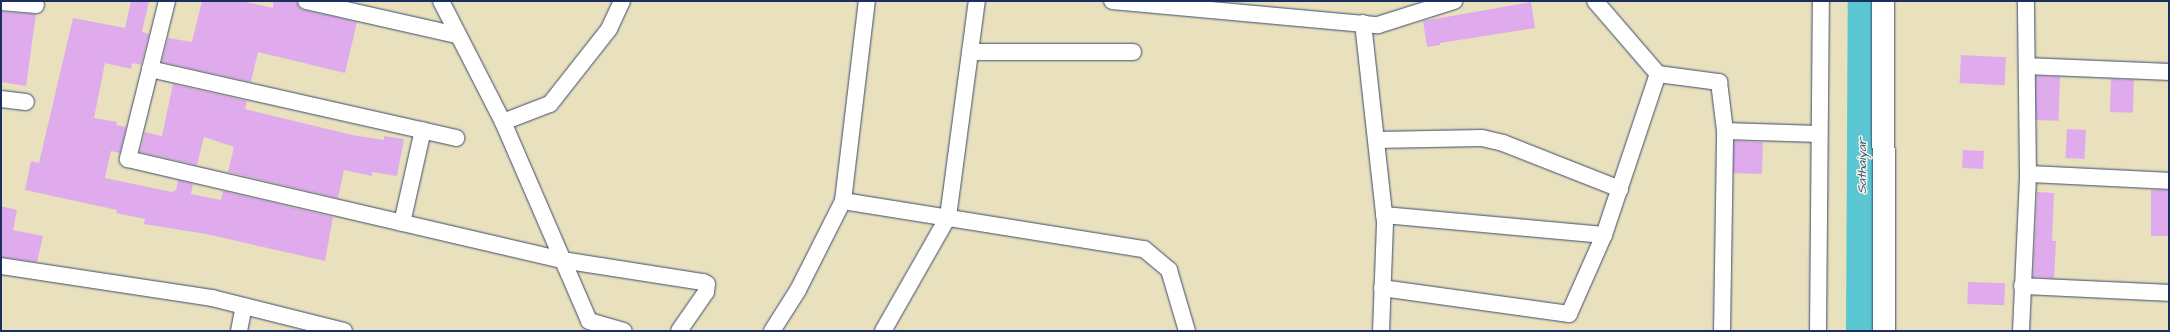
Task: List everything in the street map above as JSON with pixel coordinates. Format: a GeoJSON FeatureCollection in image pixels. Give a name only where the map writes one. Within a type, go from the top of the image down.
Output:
{"type":"FeatureCollection","features":[{"type":"Feature","properties":{"kind":"street"},"geometry":{"type":"LineString","coordinates":[[167,1],[128,159],[562,260],[707,284],[706,292],[679,331]]}},
{"type":"Feature","properties":{"kind":"street"},"geometry":{"type":"LineString","coordinates":[[306,1],[457,35]]}},
{"type":"Feature","properties":{"kind":"street"},"geometry":{"type":"LineString","coordinates":[[441,1],[457,35],[503,122],[589,321],[624,331]]}},
{"type":"Feature","properties":{"kind":"street"},"geometry":{"type":"LineString","coordinates":[[503,122],[550,104],[609,29],[622,1]]}},
{"type":"Feature","properties":{"kind":"street"},"geometry":{"type":"LineString","coordinates":[[772,331],[798,290],[843,201],[867,1]]}},
{"type":"Feature","properties":{"kind":"street"},"geometry":{"type":"LineString","coordinates":[[883,331],[948,217],[977,1]]}},
{"type":"Feature","properties":{"kind":"street"},"geometry":{"type":"LineString","coordinates":[[1112,1],[1363,24],[1378,24],[1454,1]]}},
{"type":"Feature","properties":{"kind":"street"},"geometry":{"type":"LineString","coordinates":[[1595,1],[1658,74],[1720,82],[1725,131],[1722,331]]}},
{"type":"Feature","properties":{"kind":"street"},"geometry":{"type":"LineString","coordinates":[[1818,331],[1818,134],[1821,1]]}},
{"type":"Feature","properties":{"kind":"street"},"geometry":{"type":"LineString","coordinates":[[1884,1],[1884,331]]}},
{"type":"Feature","properties":{"kind":"street"},"geometry":{"type":"LineString","coordinates":[[2021,331],[2028,174],[2026,1]]}},
{"type":"Feature","properties":{"kind":"street"},"geometry":{"type":"LineString","coordinates":[[1,2],[36,5]]}},
{"type":"Feature","properties":{"kind":"street"},"geometry":{"type":"LineString","coordinates":[[1363,24],[1384,215],[1381,331]]}},
{"type":"Feature","properties":{"kind":"street"},"geometry":{"type":"LineString","coordinates":[[970,52],[1133,52]]}},
{"type":"Feature","properties":{"kind":"street"},"geometry":{"type":"LineString","coordinates":[[2027,66],[2169,72]]}},
{"type":"Feature","properties":{"kind":"street"},"geometry":{"type":"LineString","coordinates":[[150,69],[456,138]]}},
{"type":"Feature","properties":{"kind":"street"},"geometry":{"type":"LineString","coordinates":[[1382,288],[1569,314],[1604,235],[1658,74]]}},
{"type":"Feature","properties":{"kind":"street"},"geometry":{"type":"LineString","coordinates":[[1,99],[26,102]]}},
{"type":"Feature","properties":{"kind":"street"},"geometry":{"type":"LineString","coordinates":[[402,223],[423,130]]}},
{"type":"Feature","properties":{"kind":"street"},"geometry":{"type":"LineString","coordinates":[[1725,131],[1818,134]]}},
{"type":"Feature","properties":{"kind":"street"},"geometry":{"type":"LineString","coordinates":[[1376,140],[1482,138],[1503,143],[1620,189]]}},
{"type":"Feature","properties":{"kind":"street"},"geometry":{"type":"LineString","coordinates":[[2028,174],[2169,180]]}},
{"type":"Feature","properties":{"kind":"street"},"geometry":{"type":"LineString","coordinates":[[843,201],[1144,249],[1169,270],[1187,331]]}},
{"type":"Feature","properties":{"kind":"street"},"geometry":{"type":"LineString","coordinates":[[1384,215],[1604,235]]}},
{"type":"Feature","properties":{"kind":"street"},"geometry":{"type":"LineString","coordinates":[[1,266],[212,298],[341,331]]}},
{"type":"Feature","properties":{"kind":"street"},"geometry":{"type":"LineString","coordinates":[[2022,286],[2169,293]]}},
{"type":"Feature","properties":{"kind":"street"},"geometry":{"type":"LineString","coordinates":[[239,331],[244,306]]}},
{"type":"Feature","properties":{"kind":"building"},"geometry":{"type":"Polygon","coordinates":[[[131,1],[149,1],[142,32],[149,34],[141,65],[132,63],[131,69],[105,63],[94,118],[117,122],[116,125],[126,127],[120,153],[111,151],[105,178],[172,192],[176,190],[178,180],[193,184],[191,194],[221,200],[223,191],[333,217],[325,261],[206,234],[144,224],[145,219],[116,213],[117,210],[25,190],[31,161],[39,163],[73,18],[125,28],[131,1]]]}},
{"type":"Feature","properties":{"kind":"building"},"geometry":{"type":"Polygon","coordinates":[[[202,1],[242,1],[273,8],[273,1],[297,1],[299,8],[304,10],[357,22],[345,73],[258,52],[251,82],[162,62],[168,38],[192,42],[202,1]]]}},
{"type":"Feature","properties":{"kind":"building"},"geometry":{"type":"Polygon","coordinates":[[[1531,2],[1535,28],[1440,43],[1440,45],[1427,47],[1423,21],[1531,2]]]}},
{"type":"Feature","properties":{"kind":"building"},"geometry":{"type":"Polygon","coordinates":[[[1,12],[36,14],[26,86],[1,82],[1,12]]]}},
{"type":"Feature","properties":{"kind":"building"},"geometry":{"type":"Polygon","coordinates":[[[1961,55],[2006,57],[2004,85],[1960,83],[1961,55]]]}},
{"type":"Feature","properties":{"kind":"building"},"geometry":{"type":"Polygon","coordinates":[[[2036,76],[2060,77],[2058,121],[2034,120],[2036,76]]]}},
{"type":"Feature","properties":{"kind":"building"},"geometry":{"type":"Polygon","coordinates":[[[2111,79],[2134,80],[2133,113],[2110,112],[2111,79]]]}},
{"type":"Feature","properties":{"kind":"building"},"geometry":{"type":"Polygon","coordinates":[[[173,84],[247,101],[245,109],[352,135],[384,140],[384,136],[404,139],[397,176],[372,172],[372,176],[344,170],[338,198],[228,172],[234,147],[204,137],[197,165],[140,152],[145,132],[162,136],[173,84]]]}},
{"type":"Feature","properties":{"kind":"building"},"geometry":{"type":"Polygon","coordinates":[[[2067,129],[2086,130],[2084,159],[2065,158],[2067,129]]]}},
{"type":"Feature","properties":{"kind":"building"},"geometry":{"type":"Polygon","coordinates":[[[1734,141],[1763,142],[1762,174],[1733,173],[1734,141]]]}},
{"type":"Feature","properties":{"kind":"building"},"geometry":{"type":"Polygon","coordinates":[[[1963,150],[1984,151],[1983,169],[1962,168],[1963,150]]]}},
{"type":"Feature","properties":{"kind":"building"},"geometry":{"type":"Polygon","coordinates":[[[2151,190],[2169,190],[2169,236],[2151,236],[2151,190]]]}},
{"type":"Feature","properties":{"kind":"building"},"geometry":{"type":"Polygon","coordinates":[[[2037,192],[2054,193],[2052,241],[2056,241],[2054,278],[2033,277],[2037,192]]]}},
{"type":"Feature","properties":{"kind":"building"},"geometry":{"type":"Polygon","coordinates":[[[1,206],[17,210],[13,230],[43,236],[37,262],[1,257],[1,206]]]}},
{"type":"Feature","properties":{"kind":"building"},"geometry":{"type":"Polygon","coordinates":[[[1968,282],[2005,283],[2004,305],[1967,304],[1968,282]]]}},
{"type":"Feature","properties":{"kind":"waterway","name":"Sathaiyar"},"geometry":{"type":"LineString","coordinates":[[1861,331],[1863,1]]}}]}
